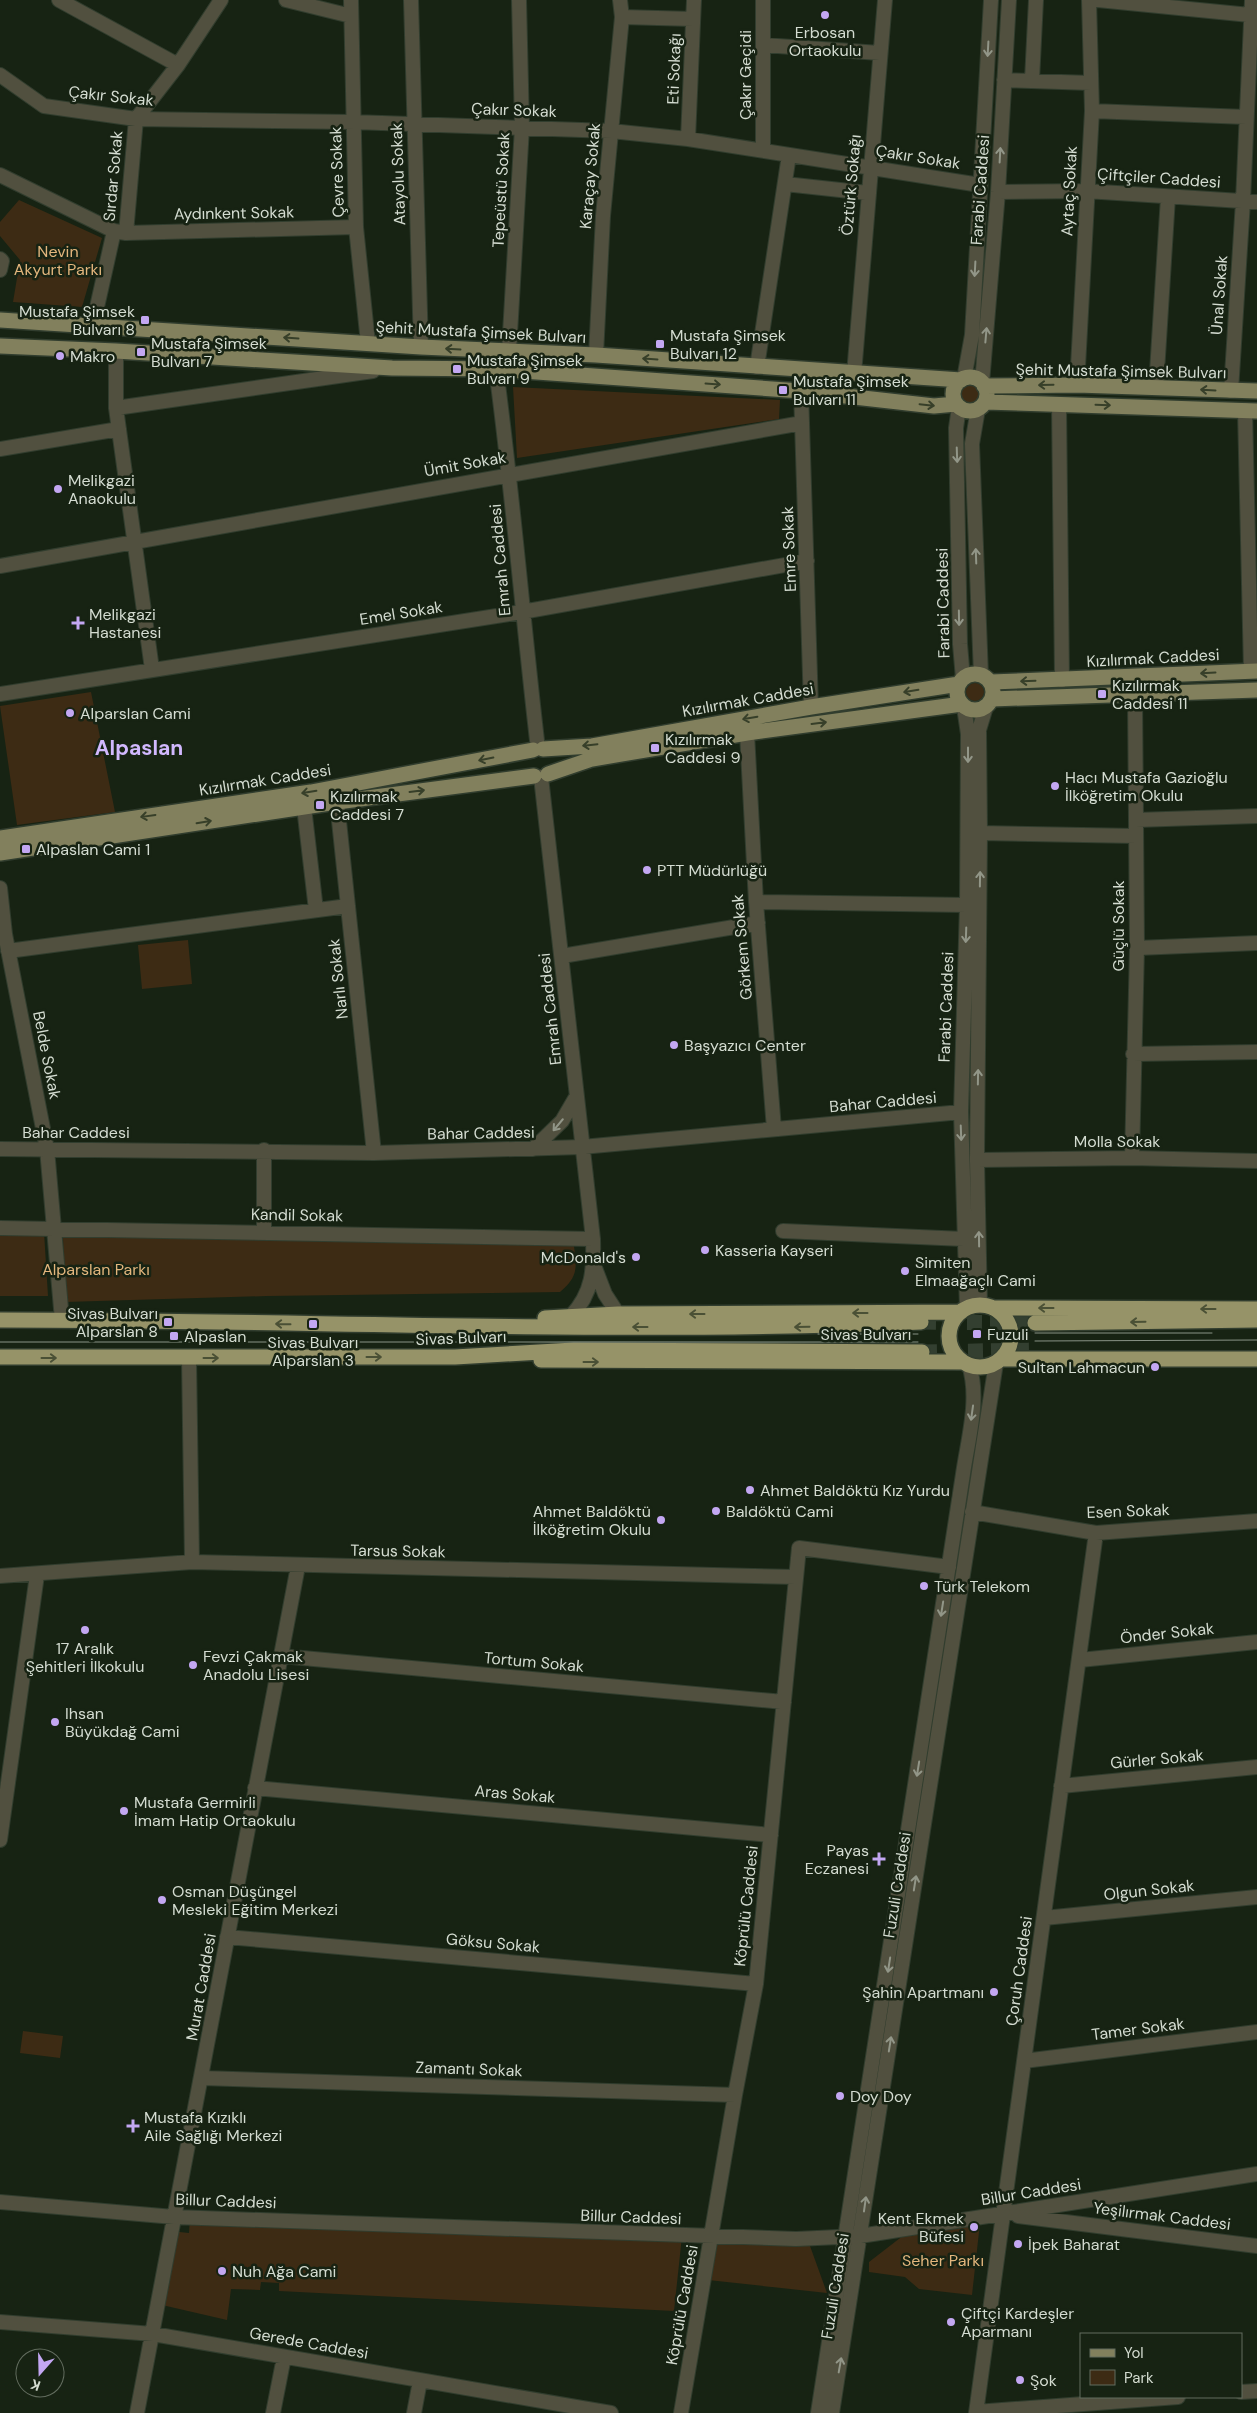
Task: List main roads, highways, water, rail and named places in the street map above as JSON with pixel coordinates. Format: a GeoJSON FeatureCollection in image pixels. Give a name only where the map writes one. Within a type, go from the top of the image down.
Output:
{"type":"FeatureCollection","features":[{"type":"Feature","properties":{"kind":"highway"},"geometry":{"type":"LineString","coordinates":[[437,1327],[618,1314],[975,1308],[1257,1309]]}},
{"type":"Feature","properties":{"kind":"highway"},"geometry":{"type":"LineString","coordinates":[[966,1364],[951,1347],[949,1334],[952,1322],[975,1308],[1003,1316],[1010,1328],[1009,1348],[998,1361]]}},
{"type":"Feature","properties":{"kind":"highway","name":"Sivas Bulvarı"},"geometry":{"type":"LineString","coordinates":[[0,1320],[437,1327],[801,1327],[921,1322]]}},
{"type":"Feature","properties":{"kind":"highway"},"geometry":{"type":"LineString","coordinates":[[1035,1323],[1257,1320]]}},
{"type":"Feature","properties":{"kind":"highway","name":"Sivas Bulvarı"},"geometry":{"type":"LineString","coordinates":[[0,1358],[455,1357],[574,1350],[922,1352]]}},
{"type":"Feature","properties":{"kind":"highway"},"geometry":{"type":"LineString","coordinates":[[1030,1350],[1257,1350]]}},
{"type":"Feature","properties":{"kind":"highway"},"geometry":{"type":"LineString","coordinates":[[455,1357],[585,1362],[966,1364],[983,1367],[998,1361],[1257,1359]]}},
{"type":"Feature","properties":{"kind":"main road","name":"Şehit Mustafa Şimsek Bulvarı"},"geometry":{"type":"LineString","coordinates":[[0,320],[421,347],[596,355],[962,380]]}},
{"type":"Feature","properties":{"kind":"main road"},"geometry":{"type":"LineString","coordinates":[[0,346],[116,351],[392,368],[496,369],[800,391],[934,406],[958,405],[968,411],[981,406],[987,396],[983,385],[974,378],[962,380],[954,391],[958,405]]}},
{"type":"Feature","properties":{"kind":"main road","name":"Şehit Mustafa Şimsek Bulvarı"},"geometry":{"type":"LineString","coordinates":[[983,385],[1077,385],[1257,391]]}},
{"type":"Feature","properties":{"kind":"main road","name":"Şehit Mustafa Şimsek Bulvarı"},"geometry":{"type":"LineString","coordinates":[[981,406],[1059,404],[1251,411]]}},
{"type":"Feature","properties":{"kind":"main road","name":"Kızılırmak Caddesi"},"geometry":{"type":"LineString","coordinates":[[986,679],[1062,680],[1254,671]]}},
{"type":"Feature","properties":{"kind":"main road"},"geometry":{"type":"LineString","coordinates":[[968,675],[986,679],[994,693],[989,703],[975,711],[963,706],[957,695],[961,681],[968,675]]}},
{"type":"Feature","properties":{"kind":"main road","name":"Kızılırmak Caddesi"},"geometry":{"type":"LineString","coordinates":[[0,838],[312,792],[538,749],[592,746],[961,681]]}},
{"type":"Feature","properties":{"kind":"main road","name":"Kızılırmak Caddesi"},"geometry":{"type":"LineString","coordinates":[[989,703],[1135,693],[1257,690]]}},
{"type":"Feature","properties":{"kind":"main road","name":"Kızılırmak Caddesi"},"geometry":{"type":"LineString","coordinates":[[0,853],[337,802],[541,776],[592,759],[747,733],[963,706]]}},
{"type":"Feature","properties":{"kind":"main road"},"geometry":{"type":"LineString","coordinates":[[538,749],[550,754],[554,760],[552,769],[541,776],[527,770],[525,763],[528,754],[538,749]]}},
{"type":"Feature","properties":{"kind":"tunnel"},"geometry":{"type":"LineString","coordinates":[[921,1322],[1035,1323]]}},
{"type":"Feature","properties":{"kind":"tunnel"},"geometry":{"type":"LineString","coordinates":[[922,1352],[1030,1350]]}},
{"type":"Feature","properties":{"kind":"tram line"},"geometry":{"type":"LineString","coordinates":[[1035,1333],[1212,1333]]}},
{"type":"Feature","properties":{"kind":"tram line"},"geometry":{"type":"LineString","coordinates":[[818,1334],[918,1334]]}},
{"type":"Feature","properties":{"kind":"tram line"},"geometry":{"type":"LineString","coordinates":[[1035,1341],[1257,1340]]}},
{"type":"Feature","properties":{"kind":"tram line"},"geometry":{"type":"LineString","coordinates":[[0,1342],[918,1342]]}},
{"type":"Feature","properties":{"kind":"place","name":"Erbosan Ortaokulu"},"geometry":{"type":"Point","coordinates":[825,15]}},
{"type":"Feature","properties":{"kind":"place","name":"Mustafa Şimsek Bulvarı 8"},"geometry":{"type":"Point","coordinates":[145,320]}},
{"type":"Feature","properties":{"kind":"place","name":"Mustafa Şimsek Bulvarı 12"},"geometry":{"type":"Point","coordinates":[660,344]}},
{"type":"Feature","properties":{"kind":"place","name":"Mustafa Şimsek Bulvarı 7"},"geometry":{"type":"Point","coordinates":[141,352]}},
{"type":"Feature","properties":{"kind":"place","name":"Makro"},"geometry":{"type":"Point","coordinates":[60,356]}},
{"type":"Feature","properties":{"kind":"place","name":"Mustafa Şimsek Bulvarı 9"},"geometry":{"type":"Point","coordinates":[457,369]}},
{"type":"Feature","properties":{"kind":"place","name":"Mustafa Şimsek Bulvarı 11"},"geometry":{"type":"Point","coordinates":[783,390]}},
{"type":"Feature","properties":{"kind":"place","name":"Melikgazi Anaokulu"},"geometry":{"type":"Point","coordinates":[58,489]}},
{"type":"Feature","properties":{"kind":"place","name":"Melikgazi Hastanesi"},"geometry":{"type":"Point","coordinates":[78,623]}},
{"type":"Feature","properties":{"kind":"place","name":"Kızılırmak Caddesi 11"},"geometry":{"type":"Point","coordinates":[1102,694]}},
{"type":"Feature","properties":{"kind":"place","name":"Alparslan Cami"},"geometry":{"type":"Point","coordinates":[70,713]}},
{"type":"Feature","properties":{"kind":"place","name":"Kızılırmak Caddesi 9"},"geometry":{"type":"Point","coordinates":[655,748]}},
{"type":"Feature","properties":{"kind":"place","name":"Hacı Mustafa Gazioğlu İlköğretim Okulu"},"geometry":{"type":"Point","coordinates":[1055,786]}},
{"type":"Feature","properties":{"kind":"place","name":"Kızılırmak Caddesi 7"},"geometry":{"type":"Point","coordinates":[320,805]}},
{"type":"Feature","properties":{"kind":"place","name":"Alpaslan Cami 1"},"geometry":{"type":"Point","coordinates":[26,849]}},
{"type":"Feature","properties":{"kind":"place","name":"PTT Müdürlüğü"},"geometry":{"type":"Point","coordinates":[647,870]}},
{"type":"Feature","properties":{"kind":"place","name":"Başyazıcı Center"},"geometry":{"type":"Point","coordinates":[674,1045]}},
{"type":"Feature","properties":{"kind":"place","name":"Kasseria Kayseri"},"geometry":{"type":"Point","coordinates":[705,1250]}},
{"type":"Feature","properties":{"kind":"place","name":"McDonald's"},"geometry":{"type":"Point","coordinates":[636,1257]}},
{"type":"Feature","properties":{"kind":"place","name":"Simiten Elmaağaçlı Cami"},"geometry":{"type":"Point","coordinates":[905,1271]}},
{"type":"Feature","properties":{"kind":"place","name":"Sivas Bulvarı Alparslan 8"},"geometry":{"type":"Point","coordinates":[168,1322]}},
{"type":"Feature","properties":{"kind":"place","name":"Sivas Bulvarı Alparslan 3"},"geometry":{"type":"Point","coordinates":[313,1324]}},
{"type":"Feature","properties":{"kind":"place","name":"Fuzuli"},"geometry":{"type":"Point","coordinates":[977,1334]}},
{"type":"Feature","properties":{"kind":"place","name":"Alpaslan"},"geometry":{"type":"Point","coordinates":[174,1336]}},
{"type":"Feature","properties":{"kind":"place","name":"Sultan Lahmacun"},"geometry":{"type":"Point","coordinates":[1155,1367]}},
{"type":"Feature","properties":{"kind":"place","name":"Ahmet Baldöktü Kız Yurdu"},"geometry":{"type":"Point","coordinates":[750,1490]}},
{"type":"Feature","properties":{"kind":"place","name":"Baldöktü Cami"},"geometry":{"type":"Point","coordinates":[716,1511]}},
{"type":"Feature","properties":{"kind":"place","name":"Ahmet Baldöktü İlköğretim Okulu"},"geometry":{"type":"Point","coordinates":[661,1520]}},
{"type":"Feature","properties":{"kind":"place","name":"Türk Telekom"},"geometry":{"type":"Point","coordinates":[924,1586]}},
{"type":"Feature","properties":{"kind":"place","name":"17 Aralık Şehitleri İlkokulu"},"geometry":{"type":"Point","coordinates":[85,1630]}},
{"type":"Feature","properties":{"kind":"place","name":"Fevzi Çakmak Anadolu Lisesi"},"geometry":{"type":"Point","coordinates":[193,1665]}},
{"type":"Feature","properties":{"kind":"place","name":"Ihsan Büyükdağ Cami"},"geometry":{"type":"Point","coordinates":[55,1722]}},
{"type":"Feature","properties":{"kind":"place","name":"Mustafa Germirli İmam Hatip Ortaokulu"},"geometry":{"type":"Point","coordinates":[124,1811]}},
{"type":"Feature","properties":{"kind":"place","name":"Payas Eczanesi"},"geometry":{"type":"Point","coordinates":[879,1859]}},
{"type":"Feature","properties":{"kind":"place","name":"Osman Düşüngel Mesleki Eğitim Merkezi"},"geometry":{"type":"Point","coordinates":[162,1900]}},
{"type":"Feature","properties":{"kind":"place","name":"Şahin Apartmanı"},"geometry":{"type":"Point","coordinates":[994,1992]}},
{"type":"Feature","properties":{"kind":"place","name":"Doy Doy"},"geometry":{"type":"Point","coordinates":[840,2096]}},
{"type":"Feature","properties":{"kind":"place","name":"Mustafa Kızıklı Aile Sağlığı Merkezi"},"geometry":{"type":"Point","coordinates":[133,2126]}},
{"type":"Feature","properties":{"kind":"place","name":"Kent Ekmek Büfesi"},"geometry":{"type":"Point","coordinates":[974,2227]}},
{"type":"Feature","properties":{"kind":"place","name":"İpek Baharat"},"geometry":{"type":"Point","coordinates":[1018,2244]}},
{"type":"Feature","properties":{"kind":"place","name":"Nuh Ağa Cami"},"geometry":{"type":"Point","coordinates":[222,2271]}},
{"type":"Feature","properties":{"kind":"place","name":"Çiftçi Kardeşler Aparmanı"},"geometry":{"type":"Point","coordinates":[951,2322]}},
{"type":"Feature","properties":{"kind":"place","name":"Şok"},"geometry":{"type":"Point","coordinates":[1020,2380]}},
{"type":"Feature","properties":{"kind":"district","name":"Alpaslan"},"geometry":{"type":"Point","coordinates":[139,748]}},
{"type":"Feature","properties":{"kind":"park label","name":"Nevin Akyurt Parkı"},"geometry":{"type":"Point","coordinates":[58,260]}},
{"type":"Feature","properties":{"kind":"park label","name":"Alparslan Parkı"},"geometry":{"type":"Point","coordinates":[96,1269]}},
{"type":"Feature","properties":{"kind":"park label","name":"Seher Parkı"},"geometry":{"type":"Point","coordinates":[943,2260]}}]}
